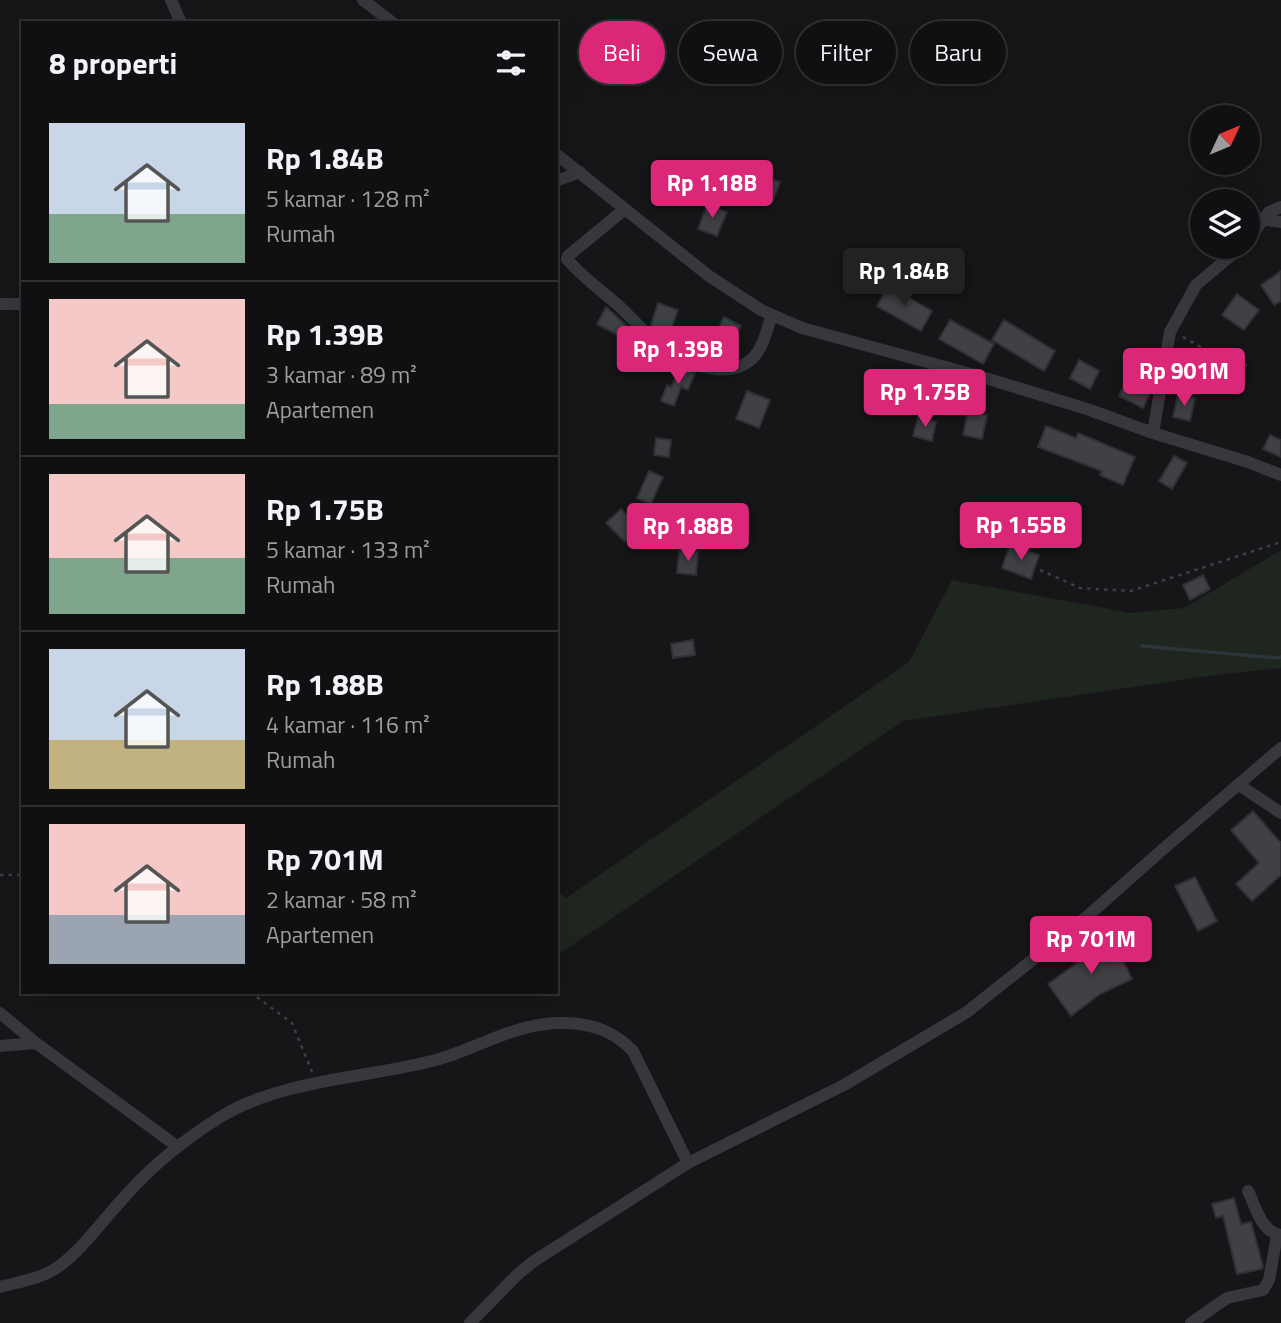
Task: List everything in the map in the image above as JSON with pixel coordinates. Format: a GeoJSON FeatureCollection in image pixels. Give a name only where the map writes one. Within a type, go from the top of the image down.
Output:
{"type":"FeatureCollection","features":[{"type":"Feature","properties":{"kind":"street"},"geometry":{"type":"LineString","coordinates":[[171,0],[180,21]]}},
{"type":"Feature","properties":{"kind":"street"},"geometry":{"type":"LineString","coordinates":[[363,0],[390,21]]}},
{"type":"Feature","properties":{"kind":"street"},"geometry":{"type":"LineString","coordinates":[[558,156],[709,276],[772,314],[802,328],[1087,409],[1281,475]]}},
{"type":"Feature","properties":{"kind":"street"},"geometry":{"type":"LineString","coordinates":[[558,180],[580,172]]}},
{"type":"Feature","properties":{"kind":"street"},"geometry":{"type":"LineString","coordinates":[[1261,219],[1281,207]]}},
{"type":"Feature","properties":{"kind":"street"},"geometry":{"type":"LineString","coordinates":[[625,209],[567,259],[656,342],[705,366],[730,369],[739,367],[760,349],[772,314]]}},
{"type":"Feature","properties":{"kind":"street"},"geometry":{"type":"LineString","coordinates":[[1261,219],[1281,222]]}},
{"type":"Feature","properties":{"kind":"street"},"geometry":{"type":"LineString","coordinates":[[1153,433],[1170,331],[1196,285],[1227,259]]}},
{"type":"Feature","properties":{"kind":"street"},"geometry":{"type":"LineString","coordinates":[[0,304],[21,304]]}},
{"type":"Feature","properties":{"kind":"street"},"geometry":{"type":"LineString","coordinates":[[470,1323],[534,1262],[688,1163],[844,1085],[967,1012],[1090,914],[1281,748]]}},
{"type":"Feature","properties":{"kind":"street"},"geometry":{"type":"LineString","coordinates":[[1239,785],[1281,813]]}},
{"type":"Feature","properties":{"kind":"street"},"geometry":{"type":"LineString","coordinates":[[0,1013],[36,1043],[178,1147]]}},
{"type":"Feature","properties":{"kind":"street"},"geometry":{"type":"LineString","coordinates":[[0,1287],[47,1273],[68,1259],[141,1179],[178,1147],[225,1114],[269,1096],[452,1056],[511,1030],[533,1025],[561,1023],[598,1027],[619,1037],[633,1051],[688,1163]]}},
{"type":"Feature","properties":{"kind":"street"},"geometry":{"type":"LineString","coordinates":[[0,1046],[36,1043]]}},
{"type":"Feature","properties":{"kind":"street"},"geometry":{"type":"LineString","coordinates":[[1191,1323],[1227,1298],[1263,1290],[1269,1280],[1279,1235],[1265,1227],[1248,1191]]}},
{"type":"Feature","properties":{"kind":"path"},"geometry":{"type":"LineString","coordinates":[[1170,331],[1206,350],[1247,366]]}},
{"type":"Feature","properties":{"kind":"path"},"geometry":{"type":"LineString","coordinates":[[1040,570],[1080,588],[1131,591],[1281,542]]}},
{"type":"Feature","properties":{"kind":"path"},"geometry":{"type":"LineString","coordinates":[[0,875],[21,875]]}},
{"type":"Feature","properties":{"kind":"path"},"geometry":{"type":"LineString","coordinates":[[253,994],[292,1023],[317,1084]]}},
{"type":"Feature","properties":{"kind":"shaded area"},"geometry":{"type":"Polygon","coordinates":[[[1281,550],[1281,668],[1215,675],[903,721],[562,952],[558,950],[558,892],[566,898],[909,662],[952,580],[1131,613],[1184,608],[1281,550]]]}},
{"type":"Feature","properties":{"kind":"building"},"geometry":{"type":"Polygon","coordinates":[[[747,169],[780,182],[773,201],[740,188],[747,169]]]}},
{"type":"Feature","properties":{"kind":"building"},"geometry":{"type":"Polygon","coordinates":[[[707,205],[727,212],[717,236],[698,229],[707,205]]]}},
{"type":"Feature","properties":{"kind":"building"},"geometry":{"type":"Polygon","coordinates":[[[1281,271],[1281,301],[1274,305],[1261,285],[1281,271]]]}},
{"type":"Feature","properties":{"kind":"building"},"geometry":{"type":"Polygon","coordinates":[[[888,286],[932,311],[921,331],[877,306],[888,286]]]}},
{"type":"Feature","properties":{"kind":"building"},"geometry":{"type":"Polygon","coordinates":[[[1237,294],[1259,310],[1244,330],[1222,315],[1237,294]]]}},
{"type":"Feature","properties":{"kind":"building"},"geometry":{"type":"Polygon","coordinates":[[[658,303],[678,310],[668,338],[651,325],[658,303]]]}},
{"type":"Feature","properties":{"kind":"building"},"geometry":{"type":"Polygon","coordinates":[[[606,307],[627,326],[621,337],[597,324],[606,307]]]}},
{"type":"Feature","properties":{"kind":"building"},"geometry":{"type":"Polygon","coordinates":[[[724,317],[741,326],[728,350],[712,341],[724,317]]]}},
{"type":"Feature","properties":{"kind":"building"},"geometry":{"type":"Polygon","coordinates":[[[950,320],[994,344],[983,364],[939,339],[950,320]]]}},
{"type":"Feature","properties":{"kind":"building"},"geometry":{"type":"Polygon","coordinates":[[[1004,320],[1055,351],[1044,371],[992,340],[1004,320]]]}},
{"type":"Feature","properties":{"kind":"building"},"geometry":{"type":"Polygon","coordinates":[[[642,341],[651,349],[643,362],[633,355],[642,341]]]}},
{"type":"Feature","properties":{"kind":"building"},"geometry":{"type":"Polygon","coordinates":[[[1079,360],[1099,371],[1090,389],[1070,378],[1079,360]]]}},
{"type":"Feature","properties":{"kind":"building"},"geometry":{"type":"Polygon","coordinates":[[[680,367],[695,373],[688,390],[681,387],[674,406],[661,401],[667,385],[671,387],[680,367]]]}},
{"type":"Feature","properties":{"kind":"building"},"geometry":{"type":"Polygon","coordinates":[[[1127,379],[1151,391],[1143,408],[1119,396],[1127,379]]]}},
{"type":"Feature","properties":{"kind":"building"},"geometry":{"type":"Polygon","coordinates":[[[747,391],[770,400],[759,428],[736,419],[747,391]]]}},
{"type":"Feature","properties":{"kind":"building"},"geometry":{"type":"Polygon","coordinates":[[[1178,394],[1195,398],[1190,421],[1173,417],[1178,394]]]}},
{"type":"Feature","properties":{"kind":"building"},"geometry":{"type":"Polygon","coordinates":[[[968,411],[987,415],[982,439],[963,435],[968,411]]]}},
{"type":"Feature","properties":{"kind":"building"},"geometry":{"type":"Polygon","coordinates":[[[918,417],[936,422],[932,441],[913,436],[918,417]]]}},
{"type":"Feature","properties":{"kind":"building"},"geometry":{"type":"Polygon","coordinates":[[[1046,426],[1076,438],[1078,433],[1135,457],[1123,485],[1100,475],[1102,471],[1038,447],[1046,426]]]}},
{"type":"Feature","properties":{"kind":"building"},"geometry":{"type":"Polygon","coordinates":[[[1270,435],[1281,440],[1281,457],[1263,449],[1270,435]]]}},
{"type":"Feature","properties":{"kind":"building"},"geometry":{"type":"Polygon","coordinates":[[[656,438],[671,440],[669,457],[654,455],[656,438]]]}},
{"type":"Feature","properties":{"kind":"building"},"geometry":{"type":"Polygon","coordinates":[[[1174,456],[1187,463],[1172,489],[1159,481],[1174,456]]]}},
{"type":"Feature","properties":{"kind":"building"},"geometry":{"type":"Polygon","coordinates":[[[649,471],[663,477],[651,504],[637,498],[649,471]]]}},
{"type":"Feature","properties":{"kind":"building"},"geometry":{"type":"Polygon","coordinates":[[[621,509],[640,528],[625,542],[606,523],[621,509]]]}},
{"type":"Feature","properties":{"kind":"building"},"geometry":{"type":"Polygon","coordinates":[[[1010,545],[1039,555],[1031,579],[1002,568],[1010,545]]]}},
{"type":"Feature","properties":{"kind":"building"},"geometry":{"type":"Polygon","coordinates":[[[679,551],[698,552],[696,575],[677,573],[679,551]]]}},
{"type":"Feature","properties":{"kind":"building"},"geometry":{"type":"Polygon","coordinates":[[[1203,575],[1210,589],[1190,600],[1183,585],[1203,575]]]}},
{"type":"Feature","properties":{"kind":"building"},"geometry":{"type":"Polygon","coordinates":[[[693,640],[695,655],[673,658],[671,644],[693,640]]]}},
{"type":"Feature","properties":{"kind":"building"},"geometry":{"type":"Polygon","coordinates":[[[1253,811],[1281,843],[1281,875],[1252,901],[1236,884],[1259,863],[1231,830],[1253,811]]]}},
{"type":"Feature","properties":{"kind":"building"},"geometry":{"type":"Polygon","coordinates":[[[1195,877],[1217,921],[1198,931],[1175,886],[1195,877]]]}},
{"type":"Feature","properties":{"kind":"building"},"geometry":{"type":"Polygon","coordinates":[[[1111,935],[1132,979],[1100,994],[1071,1016],[1048,984],[1088,955],[1084,948],[1111,935]]]}},
{"type":"Feature","properties":{"kind":"building"},"geometry":{"type":"Polygon","coordinates":[[[1234,1198],[1241,1224],[1251,1222],[1262,1269],[1237,1274],[1223,1216],[1216,1218],[1212,1204],[1234,1198]]]}},
{"type":"Feature","properties":{"kind":"waterway"},"geometry":{"type":"LineString","coordinates":[[1142,646],[1281,657]]}}]}
